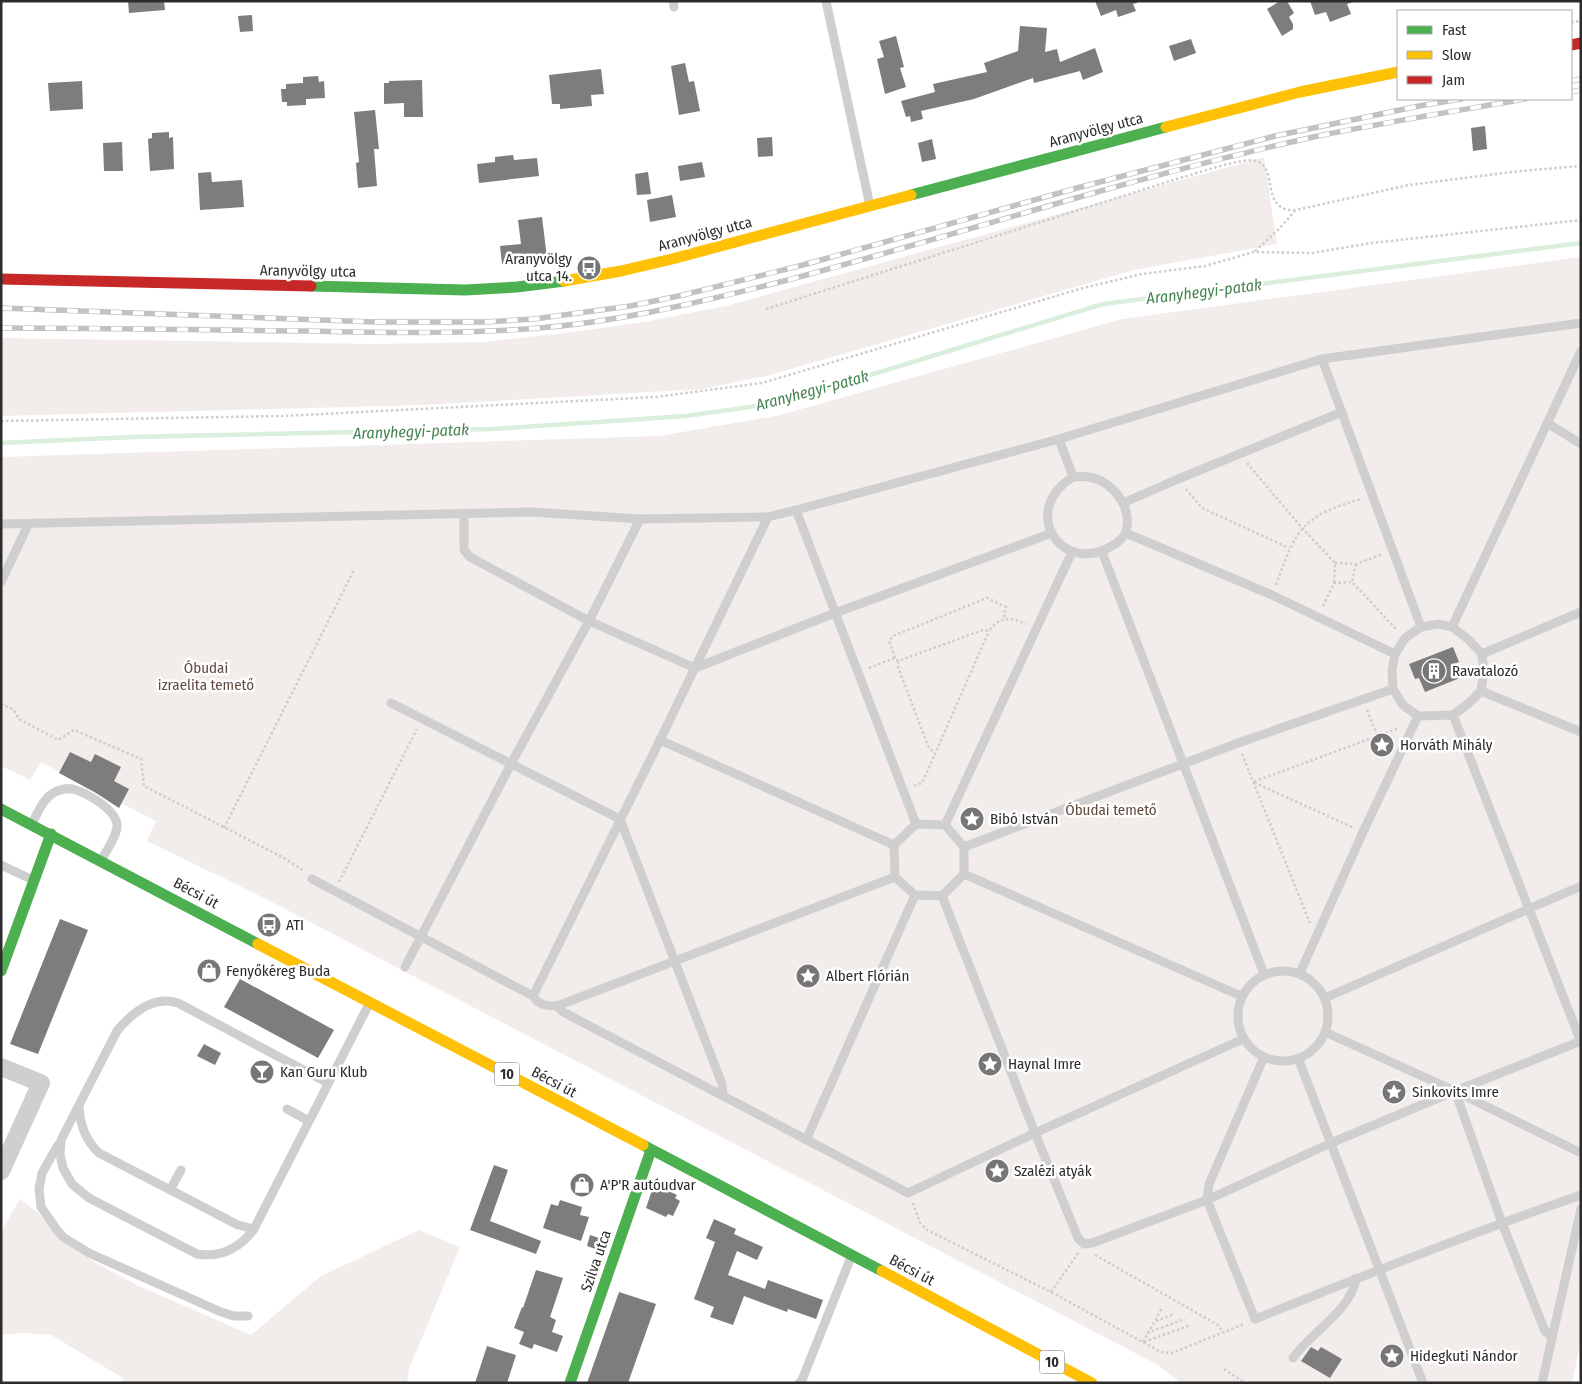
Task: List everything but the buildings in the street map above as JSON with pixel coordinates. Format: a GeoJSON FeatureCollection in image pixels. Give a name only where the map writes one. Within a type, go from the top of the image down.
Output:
{"type":"FeatureCollection","features":[{"type":"Feature","properties":{"kind":"street","name":"Aranyvölgy utca"},"geometry":{"type":"LineString","coordinates":[[1,280],[465,290],[568,281],[638,267],[1257,103],[1397,72]]}},
{"type":"Feature","properties":{"kind":"street","name":"Bécsi út"},"geometry":{"type":"LineString","coordinates":[[1,809],[102,860],[1092,1383]]}},
{"type":"Feature","properties":{"kind":"street"},"geometry":{"type":"LineString","coordinates":[[1,971],[51,834]]}},
{"type":"Feature","properties":{"kind":"street"},"geometry":{"type":"LineString","coordinates":[[1,1067],[41,1083],[1,1171]]}},
{"type":"Feature","properties":{"kind":"street","name":"Szilva utca"},"geometry":{"type":"LineString","coordinates":[[570,1383],[651,1150]]}},
{"type":"Feature","properties":{"kind":"lane"},"geometry":{"type":"LineString","coordinates":[[826,1],[870,206]]}},
{"type":"Feature","properties":{"kind":"lane"},"geometry":{"type":"LineString","coordinates":[[1,524],[28,525],[532,512],[640,519],[768,517],[1059,439],[1322,359],[1581,323]]}},
{"type":"Feature","properties":{"kind":"lane"},"geometry":{"type":"LineString","coordinates":[[1452,627],[1581,351]]}},
{"type":"Feature","properties":{"kind":"lane"},"geometry":{"type":"LineString","coordinates":[[1322,359],[1421,627]]}},
{"type":"Feature","properties":{"kind":"lane"},"geometry":{"type":"LineString","coordinates":[[1123,503],[1342,412]]}},
{"type":"Feature","properties":{"kind":"lane"},"geometry":{"type":"LineString","coordinates":[[1547,423],[1581,444]]}},
{"type":"Feature","properties":{"kind":"lane"},"geometry":{"type":"LineString","coordinates":[[1059,439],[1073,477]]}},
{"type":"Feature","properties":{"kind":"lane"},"geometry":{"type":"LineString","coordinates":[[1073,477],[1088,477],[1102,482],[1115,491],[1123,503],[1127,516],[1126,533],[1116,544],[1102,552],[1085,554],[1072,552],[1060,544],[1052,534],[1047,516],[1051,497],[1062,484],[1073,477]]}},
{"type":"Feature","properties":{"kind":"lane"},"geometry":{"type":"LineString","coordinates":[[796,510],[916,824]]}},
{"type":"Feature","properties":{"kind":"lane"},"geometry":{"type":"LineString","coordinates":[[464,514],[464,550],[470,557],[589,620],[695,668],[836,613],[1052,534]]}},
{"type":"Feature","properties":{"kind":"lane"},"geometry":{"type":"LineString","coordinates":[[533,996],[768,517]]}},
{"type":"Feature","properties":{"kind":"lane"},"geometry":{"type":"LineString","coordinates":[[405,967],[589,620],[640,519]]}},
{"type":"Feature","properties":{"kind":"lane"},"geometry":{"type":"LineString","coordinates":[[1,582],[28,525]]}},
{"type":"Feature","properties":{"kind":"lane"},"geometry":{"type":"LineString","coordinates":[[1126,533],[1272,595],[1395,654]]}},
{"type":"Feature","properties":{"kind":"lane"},"geometry":{"type":"LineString","coordinates":[[946,825],[1072,552]]}},
{"type":"Feature","properties":{"kind":"lane"},"geometry":{"type":"LineString","coordinates":[[1102,552],[1264,974]]}},
{"type":"Feature","properties":{"kind":"lane"},"geometry":{"type":"LineString","coordinates":[[1482,654],[1581,612]]}},
{"type":"Feature","properties":{"kind":"lane"},"geometry":{"type":"LineString","coordinates":[[1438,624],[1452,627],[1468,639],[1482,654],[1484,671],[1481,691],[1453,715],[1418,716],[1403,705],[1393,689],[1392,670],[1395,654],[1405,638],[1421,627],[1438,624]]}},
{"type":"Feature","properties":{"kind":"lane"},"geometry":{"type":"LineString","coordinates":[[964,847],[1238,743],[1393,689]]}},
{"type":"Feature","properties":{"kind":"lane"},"geometry":{"type":"LineString","coordinates":[[1481,691],[1581,732]]}},
{"type":"Feature","properties":{"kind":"lane"},"geometry":{"type":"LineString","coordinates":[[391,703],[620,819],[722,1084],[722,1096]]}},
{"type":"Feature","properties":{"kind":"lane"},"geometry":{"type":"LineString","coordinates":[[942,896],[1078,1238],[1084,1244],[1092,1242],[1208,1200],[1331,1143],[1581,1041],[1453,715]]}},
{"type":"Feature","properties":{"kind":"lane"},"geometry":{"type":"LineString","coordinates":[[1300,973],[1363,832],[1418,716]]}},
{"type":"Feature","properties":{"kind":"lane"},"geometry":{"type":"LineString","coordinates":[[660,740],[894,845]]}},
{"type":"Feature","properties":{"kind":"lane"},"geometry":{"type":"LineString","coordinates":[[31,825],[44,800],[62,789],[74,790],[106,806],[116,819],[116,830],[102,860]]}},
{"type":"Feature","properties":{"kind":"lane"},"geometry":{"type":"LineString","coordinates":[[916,824],[946,825],[964,847],[964,874],[942,896],[915,895],[895,877],[894,845],[916,824]]}},
{"type":"Feature","properties":{"kind":"lane"},"geometry":{"type":"LineString","coordinates":[[1,865],[34,881]]}},
{"type":"Feature","properties":{"kind":"lane"},"geometry":{"type":"LineString","coordinates":[[964,874],[1241,996]]}},
{"type":"Feature","properties":{"kind":"lane"},"geometry":{"type":"LineString","coordinates":[[312,879],[533,996],[536,1001],[545,1006],[557,1006],[895,877]]}},
{"type":"Feature","properties":{"kind":"lane"},"geometry":{"type":"LineString","coordinates":[[1325,998],[1581,886]]}},
{"type":"Feature","properties":{"kind":"lane"},"geometry":{"type":"LineString","coordinates":[[806,1140],[915,895]]}},
{"type":"Feature","properties":{"kind":"lane"},"geometry":{"type":"LineString","coordinates":[[1284,970],[1300,973],[1314,983],[1325,998],[1328,1015],[1325,1032],[1313,1050],[1298,1058],[1279,1061],[1264,1057],[1253,1051],[1243,1038],[1237,1017],[1241,996],[1251,983],[1264,974],[1284,970]]}},
{"type":"Feature","properties":{"kind":"lane"},"geometry":{"type":"LineString","coordinates":[[248,1316],[234,1316],[221,1312],[89,1253],[63,1237],[41,1207],[39,1189],[42,1174],[117,1031],[127,1019],[147,1006],[163,1001],[178,1003],[328,1083]]}},
{"type":"Feature","properties":{"kind":"lane"},"geometry":{"type":"LineString","coordinates":[[61,1140],[60,1161],[67,1178],[79,1191],[89,1198],[197,1254],[208,1256],[229,1251],[246,1239],[254,1229],[371,1002]]}},
{"type":"Feature","properties":{"kind":"lane"},"geometry":{"type":"LineString","coordinates":[[557,1006],[564,1012],[908,1193],[1243,1038]]}},
{"type":"Feature","properties":{"kind":"lane"},"geometry":{"type":"LineString","coordinates":[[1325,1032],[1455,1091],[1581,1153]]}},
{"type":"Feature","properties":{"kind":"lane"},"geometry":{"type":"LineString","coordinates":[[241,1049],[245,1039]]}},
{"type":"Feature","properties":{"kind":"lane"},"geometry":{"type":"LineString","coordinates":[[1264,1057],[1209,1184],[1208,1200],[1255,1319],[1502,1222],[1581,1195]]}},
{"type":"Feature","properties":{"kind":"lane"},"geometry":{"type":"LineString","coordinates":[[1298,1058],[1423,1383]]}},
{"type":"Feature","properties":{"kind":"lane"},"geometry":{"type":"LineString","coordinates":[[1455,1091],[1502,1222],[1545,1331],[1552,1336]]}},
{"type":"Feature","properties":{"kind":"lane"},"geometry":{"type":"LineString","coordinates":[[79,1106],[83,1129],[92,1147],[98,1153],[238,1225],[254,1229]]}},
{"type":"Feature","properties":{"kind":"lane"},"geometry":{"type":"LineString","coordinates":[[287,1109],[309,1122]]}},
{"type":"Feature","properties":{"kind":"lane"},"geometry":{"type":"LineString","coordinates":[[170,1190],[181,1170]]}},
{"type":"Feature","properties":{"kind":"lane"},"geometry":{"type":"LineString","coordinates":[[1542,1383],[1581,1209]]}},
{"type":"Feature","properties":{"kind":"lane"},"geometry":{"type":"LineString","coordinates":[[799,1383],[802,1380],[852,1255]]}},
{"type":"Feature","properties":{"kind":"lane"},"geometry":{"type":"LineString","coordinates":[[1293,1358],[1301,1346],[1343,1305],[1355,1287],[1356,1278]]}},
{"type":"Feature","properties":{"kind":"path"},"geometry":{"type":"LineString","coordinates":[[766,309],[1183,177],[1240,161],[1257,161],[1263,165],[1267,171],[1276,203],[1281,208],[1296,210],[1408,184],[1520,170],[1581,166]]}},
{"type":"Feature","properties":{"kind":"path"},"geometry":{"type":"LineString","coordinates":[[1254,252],[1296,210]]}},
{"type":"Feature","properties":{"kind":"path"},"geometry":{"type":"LineString","coordinates":[[1,420],[282,416],[655,397],[762,383],[1084,288],[1142,274],[1205,266],[1254,252],[1312,253],[1372,244],[1581,220]]}},
{"type":"Feature","properties":{"kind":"path"},"geometry":{"type":"LineString","coordinates":[[1239,454],[1302,528],[1335,563],[1356,564],[1394,550]]}},
{"type":"Feature","properties":{"kind":"path"},"geometry":{"type":"LineString","coordinates":[[1178,479],[1202,508],[1289,548]]}},
{"type":"Feature","properties":{"kind":"path"},"geometry":{"type":"LineString","coordinates":[[1272,595],[1289,548],[1302,528],[1317,516],[1339,506],[1373,496]]}},
{"type":"Feature","properties":{"kind":"path"},"geometry":{"type":"LineString","coordinates":[[1318,616],[1334,584],[1335,563]]}},
{"type":"Feature","properties":{"kind":"path"},"geometry":{"type":"LineString","coordinates":[[1352,582],[1356,564]]}},
{"type":"Feature","properties":{"kind":"path"},"geometry":{"type":"LineString","coordinates":[[224,828],[354,570]]}},
{"type":"Feature","properties":{"kind":"path"},"geometry":{"type":"LineString","coordinates":[[1334,584],[1352,582]]}},
{"type":"Feature","properties":{"kind":"path"},"geometry":{"type":"LineString","coordinates":[[1352,582],[1405,638]]}},
{"type":"Feature","properties":{"kind":"path"},"geometry":{"type":"LineString","coordinates":[[935,754],[928,746],[889,641],[893,636],[988,598],[1006,607],[1005,619]]}},
{"type":"Feature","properties":{"kind":"path"},"geometry":{"type":"LineString","coordinates":[[922,783],[988,631],[993,625],[1005,619],[1014,619],[1036,629]]}},
{"type":"Feature","properties":{"kind":"path"},"geometry":{"type":"LineString","coordinates":[[898,661],[983,630],[988,631]]}},
{"type":"Feature","properties":{"kind":"path"},"geometry":{"type":"LineString","coordinates":[[858,672],[895,658]]}},
{"type":"Feature","properties":{"kind":"path"},"geometry":{"type":"LineString","coordinates":[[1362,700],[1377,736]]}},
{"type":"Feature","properties":{"kind":"path"},"geometry":{"type":"LineString","coordinates":[[1,704],[13,709],[19,719],[58,740],[74,730],[141,759],[144,786],[297,866],[312,879]]}},
{"type":"Feature","properties":{"kind":"path"},"geometry":{"type":"LineString","coordinates":[[335,891],[422,719]]}},
{"type":"Feature","properties":{"kind":"path"},"geometry":{"type":"LineString","coordinates":[[1253,782],[1397,728],[1411,731]]}},
{"type":"Feature","properties":{"kind":"path"},"geometry":{"type":"LineString","coordinates":[[1238,743],[1316,938]]}},
{"type":"Feature","properties":{"kind":"path"},"geometry":{"type":"LineString","coordinates":[[1253,782],[1363,832]]}},
{"type":"Feature","properties":{"kind":"path"},"geometry":{"type":"LineString","coordinates":[[908,1193],[917,1218],[927,1230],[1051,1292],[1167,1354],[1255,1319]]}},
{"type":"Feature","properties":{"kind":"path"},"geometry":{"type":"LineString","coordinates":[[1051,1292],[1084,1244],[1088,1251],[1218,1325],[1223,1332]]}},
{"type":"Feature","properties":{"kind":"path"},"geometry":{"type":"LineString","coordinates":[[1143,1342],[1162,1308]]}},
{"type":"Feature","properties":{"kind":"path"},"geometry":{"type":"LineString","coordinates":[[1154,1322],[1174,1314]]}},
{"type":"Feature","properties":{"kind":"path"},"geometry":{"type":"LineString","coordinates":[[1147,1333],[1185,1319]]}},
{"type":"Feature","properties":{"kind":"path"},"geometry":{"type":"LineString","coordinates":[[1143,1342],[1191,1325]]}},
{"type":"Feature","properties":{"kind":"path"},"geometry":{"type":"LineString","coordinates":[[1224,1369],[1245,1383]]}},
{"type":"Feature","properties":{"kind":"green space"},"geometry":{"type":"Polygon","coordinates":[[[1264,157],[1277,244],[1134,270],[770,375],[702,389],[424,405],[1,416],[1,338],[374,344],[483,342],[644,322],[726,306],[1264,157]]]}},
{"type":"Feature","properties":{"kind":"green space","name":"Óbudai temető"},"geometry":{"type":"Polygon","coordinates":[[[1581,257],[1581,1340],[1572,1383],[1181,1383],[1156,1364],[264,898],[147,841],[156,821],[41,762],[30,780],[1,766],[1,457],[659,436],[776,416],[1122,319],[1581,257]]]}},
{"type":"Feature","properties":{"kind":"green space"},"geometry":{"type":"Polygon","coordinates":[[[20,1199],[38,1213],[62,1239],[94,1262],[139,1286],[251,1335],[321,1276],[419,1230],[460,1247],[409,1369],[407,1383],[123,1383],[123,1378],[51,1335],[24,1333],[1,1335],[1,1231],[20,1199]]]}},
{"type":"Feature","properties":{"kind":"waterway","name":"Aranyhegyi-patak"},"geometry":{"type":"LineString","coordinates":[[1,443],[132,437],[492,429],[686,416],[778,403],[1103,304],[1581,243]]}},
{"type":"Feature","properties":{"kind":"railway"},"geometry":{"type":"LineString","coordinates":[[1572,81],[1581,79]]}},
{"type":"Feature","properties":{"kind":"railway"},"geometry":{"type":"LineString","coordinates":[[1572,92],[1581,90]]}},
{"type":"Feature","properties":{"kind":"railway"},"geometry":{"type":"LineString","coordinates":[[1,308],[375,322],[485,322],[534,319],[630,306],[683,295],[803,265],[1077,188],[1275,136],[1455,100]]}},
{"type":"Feature","properties":{"kind":"railway"},"geometry":{"type":"LineString","coordinates":[[1,328],[476,332],[578,324],[682,306],[784,281],[1106,189],[1257,150],[1344,131],[1519,100]]}},
{"type":"Feature","properties":{"kind":"traffic: fast"},"geometry":{"type":"LineString","coordinates":[[911,195],[1166,127]]}},
{"type":"Feature","properties":{"kind":"traffic: fast"},"geometry":{"type":"LineString","coordinates":[[311,286],[465,290],[517,287],[564,281]]}},
{"type":"Feature","properties":{"kind":"traffic: fast"},"geometry":{"type":"LineString","coordinates":[[1,809],[258,944]]}},
{"type":"Feature","properties":{"kind":"traffic: fast"},"geometry":{"type":"LineString","coordinates":[[1,971],[51,834]]}},
{"type":"Feature","properties":{"kind":"traffic: fast"},"geometry":{"type":"LineString","coordinates":[[643,1145],[882,1271]]}},
{"type":"Feature","properties":{"kind":"traffic: fast"},"geometry":{"type":"LineString","coordinates":[[570,1383],[651,1150]]}},
{"type":"Feature","properties":{"kind":"traffic: slow"},"geometry":{"type":"LineString","coordinates":[[1166,127],[1300,92],[1397,72]]}},
{"type":"Feature","properties":{"kind":"traffic: slow"},"geometry":{"type":"LineString","coordinates":[[564,281],[621,271],[672,259],[911,195]]}},
{"type":"Feature","properties":{"kind":"traffic: slow"},"geometry":{"type":"LineString","coordinates":[[258,944],[643,1145]]}},
{"type":"Feature","properties":{"kind":"traffic: slow"},"geometry":{"type":"LineString","coordinates":[[882,1271],[1092,1383]]}},
{"type":"Feature","properties":{"kind":"traffic: jam"},"geometry":{"type":"LineString","coordinates":[[1572,45],[1581,43]]}},
{"type":"Feature","properties":{"kind":"traffic: jam"},"geometry":{"type":"LineString","coordinates":[[1,279],[311,286]]}},
{"type":"Feature","properties":{"kind":"place","name":"Aranyvölgy utca 14."},"geometry":{"type":"Point","coordinates":[589,268]}},
{"type":"Feature","properties":{"kind":"place","name":"Ravatalozó"},"geometry":{"type":"Point","coordinates":[1434,671]}},
{"type":"Feature","properties":{"kind":"place","name":"Horváth Mihály"},"geometry":{"type":"Point","coordinates":[1382,745]}},
{"type":"Feature","properties":{"kind":"place","name":"Bibó István"},"geometry":{"type":"Point","coordinates":[972,819]}},
{"type":"Feature","properties":{"kind":"place","name":"ATI"},"geometry":{"type":"Point","coordinates":[269,925]}},
{"type":"Feature","properties":{"kind":"place","name":"Fenyőkéreg Buda"},"geometry":{"type":"Point","coordinates":[209,971]}},
{"type":"Feature","properties":{"kind":"place","name":"Albert Flórián"},"geometry":{"type":"Point","coordinates":[808,976]}},
{"type":"Feature","properties":{"kind":"place","name":"Haynal Imre"},"geometry":{"type":"Point","coordinates":[990,1064]}},
{"type":"Feature","properties":{"kind":"place","name":"Kan Guru Klub"},"geometry":{"type":"Point","coordinates":[262,1072]}},
{"type":"Feature","properties":{"kind":"place","name":"Sinkovits Imre"},"geometry":{"type":"Point","coordinates":[1394,1092]}},
{"type":"Feature","properties":{"kind":"place","name":"Szalézi atyák"},"geometry":{"type":"Point","coordinates":[997,1171]}},
{"type":"Feature","properties":{"kind":"place","name":"A'P'R autóudvar"},"geometry":{"type":"Point","coordinates":[582,1185]}},
{"type":"Feature","properties":{"kind":"place","name":"Hidegkuti Nándor"},"geometry":{"type":"Point","coordinates":[1392,1356]}},
{"type":"Feature","properties":{"kind":"park label","name":"Óbudai izraelita temető"},"geometry":{"type":"Point","coordinates":[206,676]}}]}
